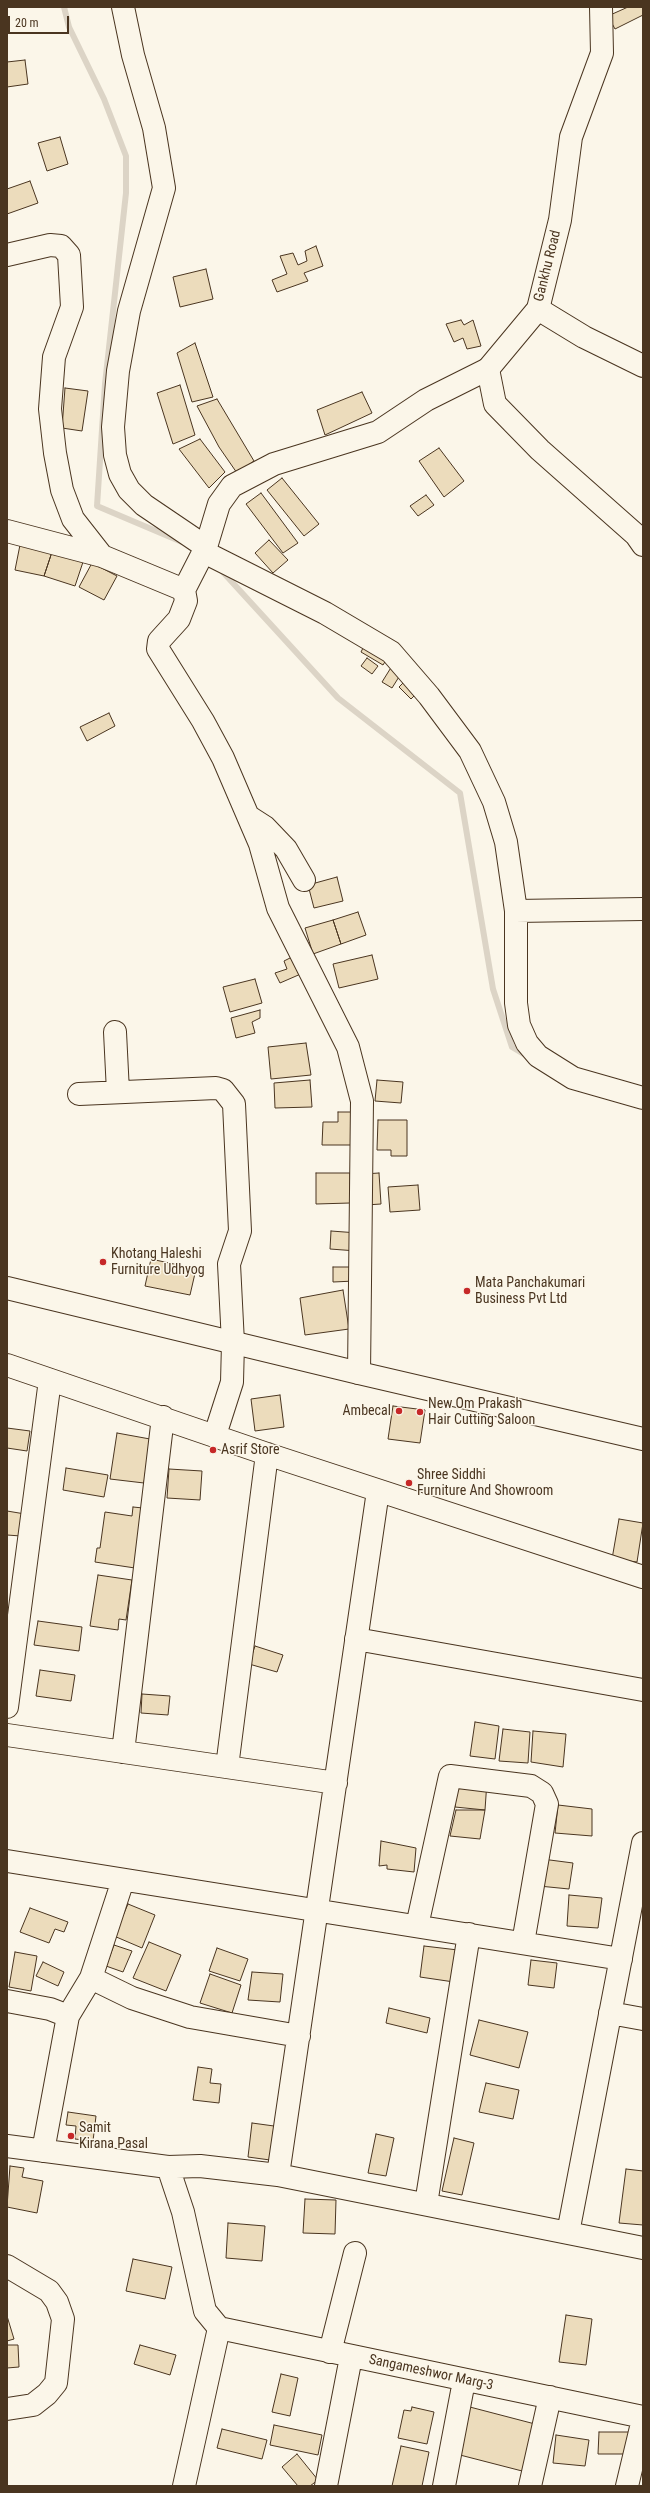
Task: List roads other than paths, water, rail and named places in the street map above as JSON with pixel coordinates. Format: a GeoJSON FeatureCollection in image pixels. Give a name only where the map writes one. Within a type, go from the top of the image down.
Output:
{"type":"FeatureCollection","features":[{"type":"Feature","properties":{"kind":"street"},"geometry":{"type":"LineString","coordinates":[[123,7],[133,55],[154,128],[164,188],[162,201],[148,240],[129,311],[118,378],[113,427],[115,455],[120,474],[129,490],[144,505],[205,550],[325,613],[391,652],[470,751],[494,802],[506,842],[516,911],[516,1003],[518,1025],[527,1043],[538,1056],[573,1078],[643,1098]]}},
{"type":"Feature","properties":{"kind":"street","name":"Gankhu Road"},"geometry":{"type":"LineString","coordinates":[[488,369],[538,309],[560,220],[571,137],[602,53],[601,7]]}},
{"type":"Feature","properties":{"kind":"street"},"geometry":{"type":"LineString","coordinates":[[7,255],[50,245],[61,246],[69,255],[72,307],[54,358],[51,401],[55,453],[62,490],[73,519],[102,556]]}},
{"type":"Feature","properties":{"kind":"street"},"geometry":{"type":"LineString","coordinates":[[538,309],[584,337],[643,366]]}},
{"type":"Feature","properties":{"kind":"street"},"geometry":{"type":"LineString","coordinates":[[359,1373],[362,1101],[348,1047],[278,908],[260,844],[223,758],[203,720],[158,649],[159,640],[179,619],[186,601],[184,590],[205,550],[219,504],[232,486],[274,464],[378,432],[426,400],[488,369],[495,404],[540,450],[636,535],[643,545]]}},
{"type":"Feature","properties":{"kind":"street"},"geometry":{"type":"LineString","coordinates":[[7,531],[102,556],[184,590]]}},
{"type":"Feature","properties":{"kind":"street"},"geometry":{"type":"LineString","coordinates":[[248,816],[265,827],[286,849],[304,880]]}},
{"type":"Feature","properties":{"kind":"street"},"geometry":{"type":"LineString","coordinates":[[516,911],[643,909]]}},
{"type":"Feature","properties":{"kind":"street"},"geometry":{"type":"LineString","coordinates":[[115,1032],[118,1092]]}},
{"type":"Feature","properties":{"kind":"street"},"geometry":{"type":"LineString","coordinates":[[79,1094],[216,1088],[223,1090],[234,1104],[240,1231],[229,1264],[233,1343],[232,1382],[215,1435]]}},
{"type":"Feature","properties":{"kind":"street"},"geometry":{"type":"LineString","coordinates":[[7,1288],[359,1373],[643,1439]]}},
{"type":"Feature","properties":{"kind":"street"},"geometry":{"type":"LineString","coordinates":[[7,1366],[378,1491],[643,1577]]}},
{"type":"Feature","properties":{"kind":"street"},"geometry":{"type":"LineString","coordinates":[[7,1707],[50,1380]]}},
{"type":"Feature","properties":{"kind":"street"},"geometry":{"type":"LineString","coordinates":[[123,1752],[163,1418]]}},
{"type":"Feature","properties":{"kind":"street"},"geometry":{"type":"LineString","coordinates":[[227,1767],[267,1454]]}},
{"type":"Feature","properties":{"kind":"street"},"geometry":{"type":"LineString","coordinates":[[278,2175],[378,1491]]}},
{"type":"Feature","properties":{"kind":"street"},"geometry":{"type":"LineString","coordinates":[[356,1639],[643,1690]]}},
{"type":"Feature","properties":{"kind":"street"},"geometry":{"type":"LineString","coordinates":[[7,1735],[336,1783]]}},
{"type":"Feature","properties":{"kind":"street"},"geometry":{"type":"LineString","coordinates":[[417,1926],[450,1776],[531,1786],[542,1793],[547,1804],[523,1943]]}},
{"type":"Feature","properties":{"kind":"street"},"geometry":{"type":"LineString","coordinates":[[568,2233],[643,1843]]}},
{"type":"Feature","properties":{"kind":"street"},"geometry":{"type":"LineString","coordinates":[[7,1861],[621,1958]]}},
{"type":"Feature","properties":{"kind":"street"},"geometry":{"type":"LineString","coordinates":[[43,2151],[68,2016],[91,1978],[123,1880]]}},
{"type":"Feature","properties":{"kind":"street"},"geometry":{"type":"LineString","coordinates":[[426,2204],[469,1934]]}},
{"type":"Feature","properties":{"kind":"street"},"geometry":{"type":"LineString","coordinates":[[91,1978],[132,1998],[190,2017],[298,2036]]}},
{"type":"Feature","properties":{"kind":"street"},"geometry":{"type":"LineString","coordinates":[[7,2001],[50,2009],[68,2016]]}},
{"type":"Feature","properties":{"kind":"street"},"geometry":{"type":"LineString","coordinates":[[610,2013],[643,2019]]}},
{"type":"Feature","properties":{"kind":"street"},"geometry":{"type":"LineString","coordinates":[[7,2146],[168,2167],[200,2166],[278,2175],[643,2248]]}},
{"type":"Feature","properties":{"kind":"street"},"geometry":{"type":"LineString","coordinates":[[168,2167],[183,2212],[205,2311],[220,2328],[184,2486]]}},
{"type":"Feature","properties":{"kind":"street"},"geometry":{"type":"LineString","coordinates":[[330,2352],[355,2253]]}},
{"type":"Feature","properties":{"kind":"street"},"geometry":{"type":"LineString","coordinates":[[7,2266],[49,2291],[57,2302],[63,2318],[56,2383],[48,2394],[33,2405],[7,2410]]}},
{"type":"Feature","properties":{"kind":"street","name":"Sangameshwor Marg-3"},"geometry":{"type":"LineString","coordinates":[[220,2328],[643,2418]]}},
{"type":"Feature","properties":{"kind":"street"},"geometry":{"type":"LineString","coordinates":[[326,2486],[351,2357]]}},
{"type":"Feature","properties":{"kind":"street"},"geometry":{"type":"LineString","coordinates":[[444,2486],[464,2381]]}},
{"type":"Feature","properties":{"kind":"street"},"geometry":{"type":"LineString","coordinates":[[530,2486],[550,2397]]}},
{"type":"Feature","properties":{"kind":"street"},"geometry":{"type":"LineString","coordinates":[[627,2486],[643,2418]]}},
{"type":"Feature","properties":{"kind":"waterway"},"geometry":{"type":"LineString","coordinates":[[64,7],[69,27],[104,99],[126,156],[126,193],[105,384],[97,506],[182,542]]}},
{"type":"Feature","properties":{"kind":"waterway"},"geometry":{"type":"LineString","coordinates":[[221,570],[338,698],[460,793],[493,989],[512,1047],[527,1056]]}},
{"type":"Feature","properties":{"kind":"place","name":"Khotang Haleshi Furniture Udhyog"},"geometry":{"type":"Point","coordinates":[103,1262]}},
{"type":"Feature","properties":{"kind":"place","name":"Mata Panchakumari Business Pvt Ltd"},"geometry":{"type":"Point","coordinates":[467,1291]}},
{"type":"Feature","properties":{"kind":"place","name":"Ambecal"},"geometry":{"type":"Point","coordinates":[399,1411]}},
{"type":"Feature","properties":{"kind":"place","name":"New Om Prakash Hair Cutting Saloon"},"geometry":{"type":"Point","coordinates":[420,1412]}},
{"type":"Feature","properties":{"kind":"place","name":"Asrif Store"},"geometry":{"type":"Point","coordinates":[213,1450]}},
{"type":"Feature","properties":{"kind":"place","name":"Shree Siddhi Furniture And Showroom"},"geometry":{"type":"Point","coordinates":[409,1483]}},
{"type":"Feature","properties":{"kind":"place","name":"Samit Kirana Pasal"},"geometry":{"type":"Point","coordinates":[71,2136]}}]}
